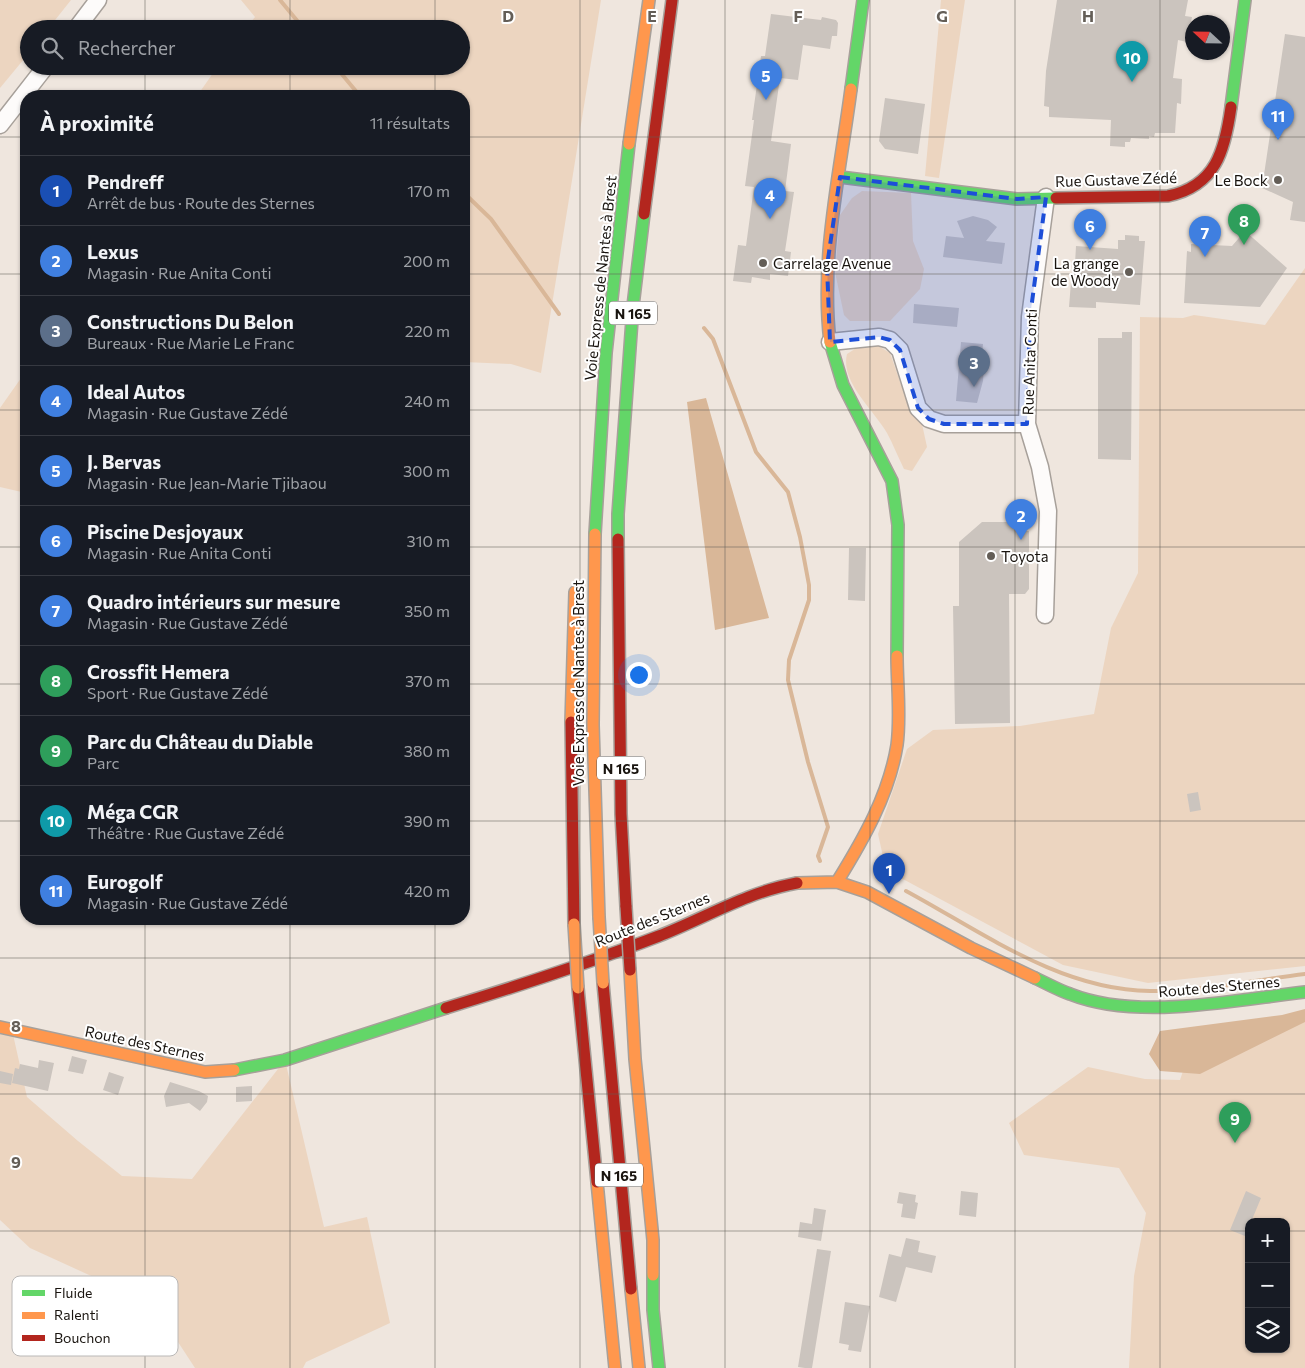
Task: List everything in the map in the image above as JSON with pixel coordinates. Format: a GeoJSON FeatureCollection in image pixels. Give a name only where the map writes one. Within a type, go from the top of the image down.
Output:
{"type":"FeatureCollection","features":[{"type":"Feature","properties":{"kind":"main road","name":"Voie Express de Nantes à Brest"},"geometry":{"type":"LineString","coordinates":[[639,1368],[621,1196],[603,982],[594,818],[592,624],[602,404],[622,198],[649,0]]}},
{"type":"Feature","properties":{"kind":"main road","name":"N 165"},"geometry":{"type":"LineString","coordinates":[[659,1368],[653,1310],[653,1240],[634,1050],[621,814],[618,514],[634,297],[648,169],[672,0]]}},
{"type":"Feature","properties":{"kind":"main road"},"geometry":{"type":"LineString","coordinates":[[837,882],[865,837],[888,781],[897,744],[898,525],[892,481],[844,385],[830,342],[826,300],[827,266],[863,0]]}},
{"type":"Feature","properties":{"kind":"main road","name":"Rue Gustave Zédé"},"geometry":{"type":"LineString","coordinates":[[840,177],[1017,199],[1168,196],[1183,193],[1204,180],[1218,162],[1226,136],[1244,0]]}},
{"type":"Feature","properties":{"kind":"main road"},"geometry":{"type":"LineString","coordinates":[[590,431],[602,404]]}},
{"type":"Feature","properties":{"kind":"main road"},"geometry":{"type":"LineString","coordinates":[[575,583],[570,688],[574,924],[578,988],[615,1368]]}},
{"type":"Feature","properties":{"kind":"main road","name":"Route des Sternes"},"geometry":{"type":"LineString","coordinates":[[0,1027],[205,1072],[228,1071],[285,1060],[551,975],[661,935],[719,908],[775,887],[808,881],[837,882],[867,892],[971,948],[1071,995],[1111,1004],[1166,1008],[1305,992]]}},
{"type":"Feature","properties":{"kind":"main road"},"geometry":{"type":"LineString","coordinates":[[653,1240],[664,1293]]}},
{"type":"Feature","properties":{"kind":"street"},"geometry":{"type":"LineString","coordinates":[[83,20],[98,0]]}},
{"type":"Feature","properties":{"kind":"street"},"geometry":{"type":"LineString","coordinates":[[27,90],[39,75]]}},
{"type":"Feature","properties":{"kind":"street"},"geometry":{"type":"LineString","coordinates":[[0,125],[20,99]]}},
{"type":"Feature","properties":{"kind":"street","name":"Rue Anita Conti"},"geometry":{"type":"LineString","coordinates":[[1045,615],[1048,511],[1040,467],[1027,424],[1030,317],[1046,197]]}},
{"type":"Feature","properties":{"kind":"street"},"geometry":{"type":"LineString","coordinates":[[830,342],[879,337],[890,340],[900,350],[918,408],[928,419],[944,424],[1027,424]]}},
{"type":"Feature","properties":{"kind":"highlighted area"},"geometry":{"type":"Polygon","coordinates":[[[840,177],[1017,199],[1046,197],[1030,317],[1027,424],[944,424],[929,419],[918,408],[900,350],[890,340],[879,337],[830,342],[827,266],[840,177]]]}},
{"type":"Feature","properties":{"kind":"shaded area"},"geometry":{"type":"Polygon","coordinates":[[[0,0],[71,0],[55,20],[20,20],[20,64],[0,88],[0,0]]]}},
{"type":"Feature","properties":{"kind":"shaded area"},"geometry":{"type":"Polygon","coordinates":[[[241,0],[601,0],[541,373],[511,364],[470,362],[470,90],[201,90],[212,75],[470,75],[470,20],[252,20],[255,17],[241,0]]]}},
{"type":"Feature","properties":{"kind":"shaded area"},"geometry":{"type":"Polygon","coordinates":[[[941,0],[965,0],[939,178],[925,176],[941,0]]]}},
{"type":"Feature","properties":{"kind":"shaded area"},"geometry":{"type":"Polygon","coordinates":[[[862,191],[911,193],[913,241],[924,269],[920,289],[890,321],[850,321],[844,315],[835,272],[840,215],[852,198],[862,191]]]}},
{"type":"Feature","properties":{"kind":"shaded area"},"geometry":{"type":"Polygon","coordinates":[[[1305,268],[1305,966],[1148,983],[1063,965],[886,870],[878,834],[907,749],[933,730],[1020,726],[1094,714],[1111,628],[1138,573],[1140,317],[1183,318],[1194,315],[1265,325],[1305,268]]]}},
{"type":"Feature","properties":{"kind":"shaded area"},"geometry":{"type":"Polygon","coordinates":[[[877,345],[890,353],[911,413],[922,424],[927,447],[912,471],[904,469],[887,433],[848,375],[847,354],[858,347],[877,345]]]}},
{"type":"Feature","properties":{"kind":"shaded area"},"geometry":{"type":"Polygon","coordinates":[[[20,380],[20,492],[0,487],[0,408],[20,380]]]}},
{"type":"Feature","properties":{"kind":"shaded area"},"geometry":{"type":"Polygon","coordinates":[[[706,398],[769,618],[715,630],[687,402],[706,398]]]}},
{"type":"Feature","properties":{"kind":"shaded area"},"geometry":{"type":"Polygon","coordinates":[[[1305,1009],[1305,1022],[1200,1074],[1160,1071],[1149,1054],[1160,1031],[1282,1015],[1305,1009]]]}},
{"type":"Feature","properties":{"kind":"shaded area"},"geometry":{"type":"Polygon","coordinates":[[[1305,1014],[1305,1368],[1129,1368],[1134,1276],[1146,1213],[1119,1168],[1024,1155],[1009,1123],[1088,1067],[1145,1079],[1180,1080],[1185,1065],[1305,1014]]]}},
{"type":"Feature","properties":{"kind":"shaded area"},"geometry":{"type":"Polygon","coordinates":[[[0,1027],[12,1030],[27,1097],[122,1176],[192,1179],[285,1060],[324,1227],[367,1217],[390,1323],[306,1362],[303,1368],[195,1368],[178,1342],[178,1276],[91,1276],[30,1248],[0,1220],[0,1027]]]}},
{"type":"Feature","properties":{"kind":"building"},"geometry":{"type":"Polygon","coordinates":[[[1057,0],[1188,0],[1185,15],[1185,42],[1178,40],[1173,78],[1182,79],[1181,104],[1177,103],[1175,133],[1155,133],[1154,137],[1149,136],[1149,139],[1131,138],[1130,142],[1125,142],[1125,147],[1110,146],[1111,120],[1049,117],[1049,107],[1044,106],[1046,71],[1057,0]]]}},
{"type":"Feature","properties":{"kind":"building"},"geometry":{"type":"Polygon","coordinates":[[[771,14],[821,20],[822,17],[836,20],[838,23],[837,36],[832,36],[830,49],[803,45],[798,80],[780,78],[771,141],[791,144],[785,191],[794,192],[785,251],[791,252],[788,276],[770,274],[770,280],[752,277],[751,283],[733,281],[738,245],[746,246],[754,187],[745,186],[754,120],[752,120],[761,56],[765,56],[771,14]]]}},
{"type":"Feature","properties":{"kind":"building"},"geometry":{"type":"Polygon","coordinates":[[[1285,34],[1305,37],[1305,222],[1290,220],[1293,202],[1262,188],[1285,34]]]}},
{"type":"Feature","properties":{"kind":"building"},"geometry":{"type":"Polygon","coordinates":[[[885,98],[925,104],[918,154],[885,149],[879,141],[885,98]]]}},
{"type":"Feature","properties":{"kind":"building"},"geometry":{"type":"Polygon","coordinates":[[[973,216],[988,220],[997,227],[986,241],[1005,243],[1002,264],[943,257],[946,236],[964,238],[957,221],[973,216]]]}},
{"type":"Feature","properties":{"kind":"building"},"geometry":{"type":"Polygon","coordinates":[[[1245,231],[1287,268],[1260,307],[1184,303],[1187,251],[1191,252],[1191,244],[1232,246],[1245,231]]]}},
{"type":"Feature","properties":{"kind":"building"},"geometry":{"type":"Polygon","coordinates":[[[1125,235],[1139,236],[1139,241],[1145,241],[1140,305],[1096,302],[1096,308],[1069,307],[1071,282],[1074,282],[1076,246],[1118,249],[1118,240],[1125,240],[1125,235]]]}},
{"type":"Feature","properties":{"kind":"building"},"geometry":{"type":"Polygon","coordinates":[[[914,304],[959,308],[957,327],[913,323],[914,304]]]}},
{"type":"Feature","properties":{"kind":"building"},"geometry":{"type":"Polygon","coordinates":[[[1122,332],[1132,332],[1131,460],[1098,459],[1098,338],[1122,338],[1122,332]]]}},
{"type":"Feature","properties":{"kind":"building"},"geometry":{"type":"Polygon","coordinates":[[[961,342],[983,344],[981,366],[984,366],[983,381],[977,403],[956,401],[961,342]]]}},
{"type":"Feature","properties":{"kind":"building"},"geometry":{"type":"Polygon","coordinates":[[[982,522],[1018,522],[1018,531],[1029,531],[1029,589],[1025,594],[1009,594],[1010,723],[955,724],[953,606],[959,606],[959,542],[982,522]]]}},
{"type":"Feature","properties":{"kind":"building"},"geometry":{"type":"Polygon","coordinates":[[[849,548],[866,548],[865,601],[848,600],[849,548]]]}},
{"type":"Feature","properties":{"kind":"building"},"geometry":{"type":"Polygon","coordinates":[[[1198,792],[1201,810],[1190,812],[1187,794],[1198,792]]]}},
{"type":"Feature","properties":{"kind":"building"},"geometry":{"type":"Polygon","coordinates":[[[72,1056],[87,1060],[83,1074],[68,1071],[72,1056]]]}},
{"type":"Feature","properties":{"kind":"building"},"geometry":{"type":"Polygon","coordinates":[[[39,1060],[54,1063],[48,1091],[12,1083],[15,1068],[19,1069],[20,1064],[38,1068],[39,1060]]]}},
{"type":"Feature","properties":{"kind":"building"},"geometry":{"type":"Polygon","coordinates":[[[0,1071],[13,1074],[11,1085],[0,1083],[0,1071]]]}},
{"type":"Feature","properties":{"kind":"building"},"geometry":{"type":"Polygon","coordinates":[[[109,1072],[124,1077],[118,1095],[103,1090],[109,1072]]]}},
{"type":"Feature","properties":{"kind":"building"},"geometry":{"type":"Polygon","coordinates":[[[170,1082],[199,1091],[208,1096],[207,1102],[200,1111],[189,1103],[166,1107],[164,1096],[170,1082]]]}},
{"type":"Feature","properties":{"kind":"building"},"geometry":{"type":"Polygon","coordinates":[[[252,1086],[252,1101],[236,1102],[236,1087],[252,1086]]]}},
{"type":"Feature","properties":{"kind":"building"},"geometry":{"type":"Polygon","coordinates":[[[961,1191],[978,1193],[976,1217],[959,1215],[961,1191]]]}},
{"type":"Feature","properties":{"kind":"building"},"geometry":{"type":"Polygon","coordinates":[[[1246,1191],[1261,1198],[1253,1218],[1245,1218],[1245,1236],[1230,1230],[1246,1191]]]}},
{"type":"Feature","properties":{"kind":"building"},"geometry":{"type":"Polygon","coordinates":[[[899,1192],[916,1195],[915,1202],[918,1203],[915,1219],[901,1217],[903,1204],[897,1203],[899,1192]]]}},
{"type":"Feature","properties":{"kind":"building"},"geometry":{"type":"Polygon","coordinates":[[[814,1208],[826,1210],[821,1241],[798,1237],[800,1222],[812,1224],[814,1208]]]}},
{"type":"Feature","properties":{"kind":"building"},"geometry":{"type":"Polygon","coordinates":[[[906,1238],[920,1241],[918,1252],[936,1256],[932,1273],[906,1267],[896,1302],[879,1297],[889,1254],[901,1257],[906,1238]]]}},
{"type":"Feature","properties":{"kind":"building"},"geometry":{"type":"Polygon","coordinates":[[[817,1249],[831,1251],[812,1368],[805,1368],[798,1367],[817,1249]]]}},
{"type":"Feature","properties":{"kind":"building"},"geometry":{"type":"Polygon","coordinates":[[[845,1302],[870,1306],[861,1352],[848,1350],[849,1345],[839,1343],[845,1302]]]}},
{"type":"Feature","properties":{"kind":"waterway"},"geometry":{"type":"LineString","coordinates":[[280,0],[297,20]]}},
{"type":"Feature","properties":{"kind":"waterway"},"geometry":{"type":"LineString","coordinates":[[342,75],[355,90]]}},
{"type":"Feature","properties":{"kind":"waterway"},"geometry":{"type":"LineString","coordinates":[[470,199],[491,219],[559,314]]}},
{"type":"Feature","properties":{"kind":"waterway"},"geometry":{"type":"LineString","coordinates":[[704,328],[713,339],[756,452],[788,492],[800,537],[809,585],[809,600],[789,660],[788,680],[808,762],[828,827],[818,856],[820,861]]}},
{"type":"Feature","properties":{"kind":"waterway"},"geometry":{"type":"LineString","coordinates":[[906,891],[993,940],[1053,970],[1085,981],[1117,988],[1150,991],[1188,990],[1305,974]]}},
{"type":"Feature","properties":{"kind":"traffic: fast"},"geometry":{"type":"LineString","coordinates":[[851,89],[863,0]]}},
{"type":"Feature","properties":{"kind":"traffic: fast"},"geometry":{"type":"LineString","coordinates":[[1231,107],[1245,0]]}},
{"type":"Feature","properties":{"kind":"traffic: fast"},"geometry":{"type":"LineString","coordinates":[[595,534],[606,353],[629,144]]}},
{"type":"Feature","properties":{"kind":"traffic: fast"},"geometry":{"type":"LineString","coordinates":[[840,177],[1017,199],[1056,198]]}},
{"type":"Feature","properties":{"kind":"traffic: fast"},"geometry":{"type":"LineString","coordinates":[[618,539],[618,514],[633,306],[644,214]]}},
{"type":"Feature","properties":{"kind":"traffic: fast"},"geometry":{"type":"LineString","coordinates":[[830,342],[843,385],[892,481],[898,525],[897,656]]}},
{"type":"Feature","properties":{"kind":"traffic: fast"},"geometry":{"type":"LineString","coordinates":[[1035,978],[1070,994],[1097,1002],[1125,1006],[1186,1006],[1305,992]]}},
{"type":"Feature","properties":{"kind":"traffic: fast"},"geometry":{"type":"LineString","coordinates":[[234,1070],[285,1060],[446,1008]]}},
{"type":"Feature","properties":{"kind":"traffic: fast"},"geometry":{"type":"LineString","coordinates":[[653,1275],[653,1310],[659,1368]]}},
{"type":"Feature","properties":{"kind":"traffic: slow"},"geometry":{"type":"LineString","coordinates":[[629,144],[649,0]]}},
{"type":"Feature","properties":{"kind":"traffic: slow"},"geometry":{"type":"LineString","coordinates":[[830,342],[828,310],[829,247],[851,89]]}},
{"type":"Feature","properties":{"kind":"traffic: slow"},"geometry":{"type":"LineString","coordinates":[[595,534],[593,725],[599,917]]}},
{"type":"Feature","properties":{"kind":"traffic: slow"},"geometry":{"type":"LineString","coordinates":[[571,722],[575,592]]}},
{"type":"Feature","properties":{"kind":"traffic: slow"},"geometry":{"type":"LineString","coordinates":[[837,882],[874,816],[893,764],[899,723],[897,656]]}},
{"type":"Feature","properties":{"kind":"traffic: slow"},"geometry":{"type":"LineString","coordinates":[[797,883],[837,882],[867,892],[971,948],[1035,978]]}},
{"type":"Feature","properties":{"kind":"traffic: slow"},"geometry":{"type":"LineString","coordinates":[[599,917],[603,983]]}},
{"type":"Feature","properties":{"kind":"traffic: slow"},"geometry":{"type":"LineString","coordinates":[[574,924],[578,988]]}},
{"type":"Feature","properties":{"kind":"traffic: slow"},"geometry":{"type":"LineString","coordinates":[[630,970],[635,1059],[653,1240],[653,1275]]}},
{"type":"Feature","properties":{"kind":"traffic: slow"},"geometry":{"type":"LineString","coordinates":[[0,1027],[205,1072],[234,1070]]}},
{"type":"Feature","properties":{"kind":"traffic: slow"},"geometry":{"type":"LineString","coordinates":[[597,1182],[615,1368]]}},
{"type":"Feature","properties":{"kind":"traffic: slow"},"geometry":{"type":"LineString","coordinates":[[631,1289],[639,1368]]}},
{"type":"Feature","properties":{"kind":"traffic: jam"},"geometry":{"type":"LineString","coordinates":[[644,214],[672,0]]}},
{"type":"Feature","properties":{"kind":"traffic: jam"},"geometry":{"type":"LineString","coordinates":[[1056,198],[1168,196],[1184,191],[1197,184],[1215,164],[1225,138],[1231,107]]}},
{"type":"Feature","properties":{"kind":"traffic: jam"},"geometry":{"type":"LineString","coordinates":[[618,539],[621,814],[626,907]]}},
{"type":"Feature","properties":{"kind":"traffic: jam"},"geometry":{"type":"LineString","coordinates":[[571,722],[574,924]]}},
{"type":"Feature","properties":{"kind":"traffic: jam"},"geometry":{"type":"LineString","coordinates":[[446,1008],[606,956],[676,929],[743,899],[797,883]]}},
{"type":"Feature","properties":{"kind":"traffic: jam"},"geometry":{"type":"LineString","coordinates":[[626,907],[630,970]]}},
{"type":"Feature","properties":{"kind":"traffic: jam"},"geometry":{"type":"LineString","coordinates":[[603,983],[631,1289]]}},
{"type":"Feature","properties":{"kind":"traffic: jam"},"geometry":{"type":"LineString","coordinates":[[578,988],[597,1182]]}},
{"type":"Feature","properties":{"kind":"place","name":"Méga CGR"},"geometry":{"type":"Point","coordinates":[1132,82]}},
{"type":"Feature","properties":{"kind":"place","name":"J. Bervas"},"geometry":{"type":"Point","coordinates":[766,100]}},
{"type":"Feature","properties":{"kind":"place","name":"Eurogolf"},"geometry":{"type":"Point","coordinates":[1278,140]}},
{"type":"Feature","properties":{"kind":"place","name":"Le Bock"},"geometry":{"type":"Point","coordinates":[1278,180]}},
{"type":"Feature","properties":{"kind":"place","name":"Ideal Autos"},"geometry":{"type":"Point","coordinates":[770,219]}},
{"type":"Feature","properties":{"kind":"place","name":"Crossfit Hemera"},"geometry":{"type":"Point","coordinates":[1244,245]}},
{"type":"Feature","properties":{"kind":"place","name":"Piscine Desjoyaux"},"geometry":{"type":"Point","coordinates":[1090,250]}},
{"type":"Feature","properties":{"kind":"place","name":"Quadro intérieurs sur mesure"},"geometry":{"type":"Point","coordinates":[1205,257]}},
{"type":"Feature","properties":{"kind":"place","name":"Carrelage Avenue"},"geometry":{"type":"Point","coordinates":[763,263]}},
{"type":"Feature","properties":{"kind":"place","name":"La grange de Woody"},"geometry":{"type":"Point","coordinates":[1129,272]}},
{"type":"Feature","properties":{"kind":"place","name":"Constructions Du Belon"},"geometry":{"type":"Point","coordinates":[974,387]}},
{"type":"Feature","properties":{"kind":"place","name":"Lexus"},"geometry":{"type":"Point","coordinates":[1021,540]}},
{"type":"Feature","properties":{"kind":"place","name":"Toyota"},"geometry":{"type":"Point","coordinates":[991,556]}},
{"type":"Feature","properties":{"kind":"place","name":"Pendreff"},"geometry":{"type":"Point","coordinates":[889,894]}},
{"type":"Feature","properties":{"kind":"place","name":"Parc du Château du Diable"},"geometry":{"type":"Point","coordinates":[1235,1143]}}]}
